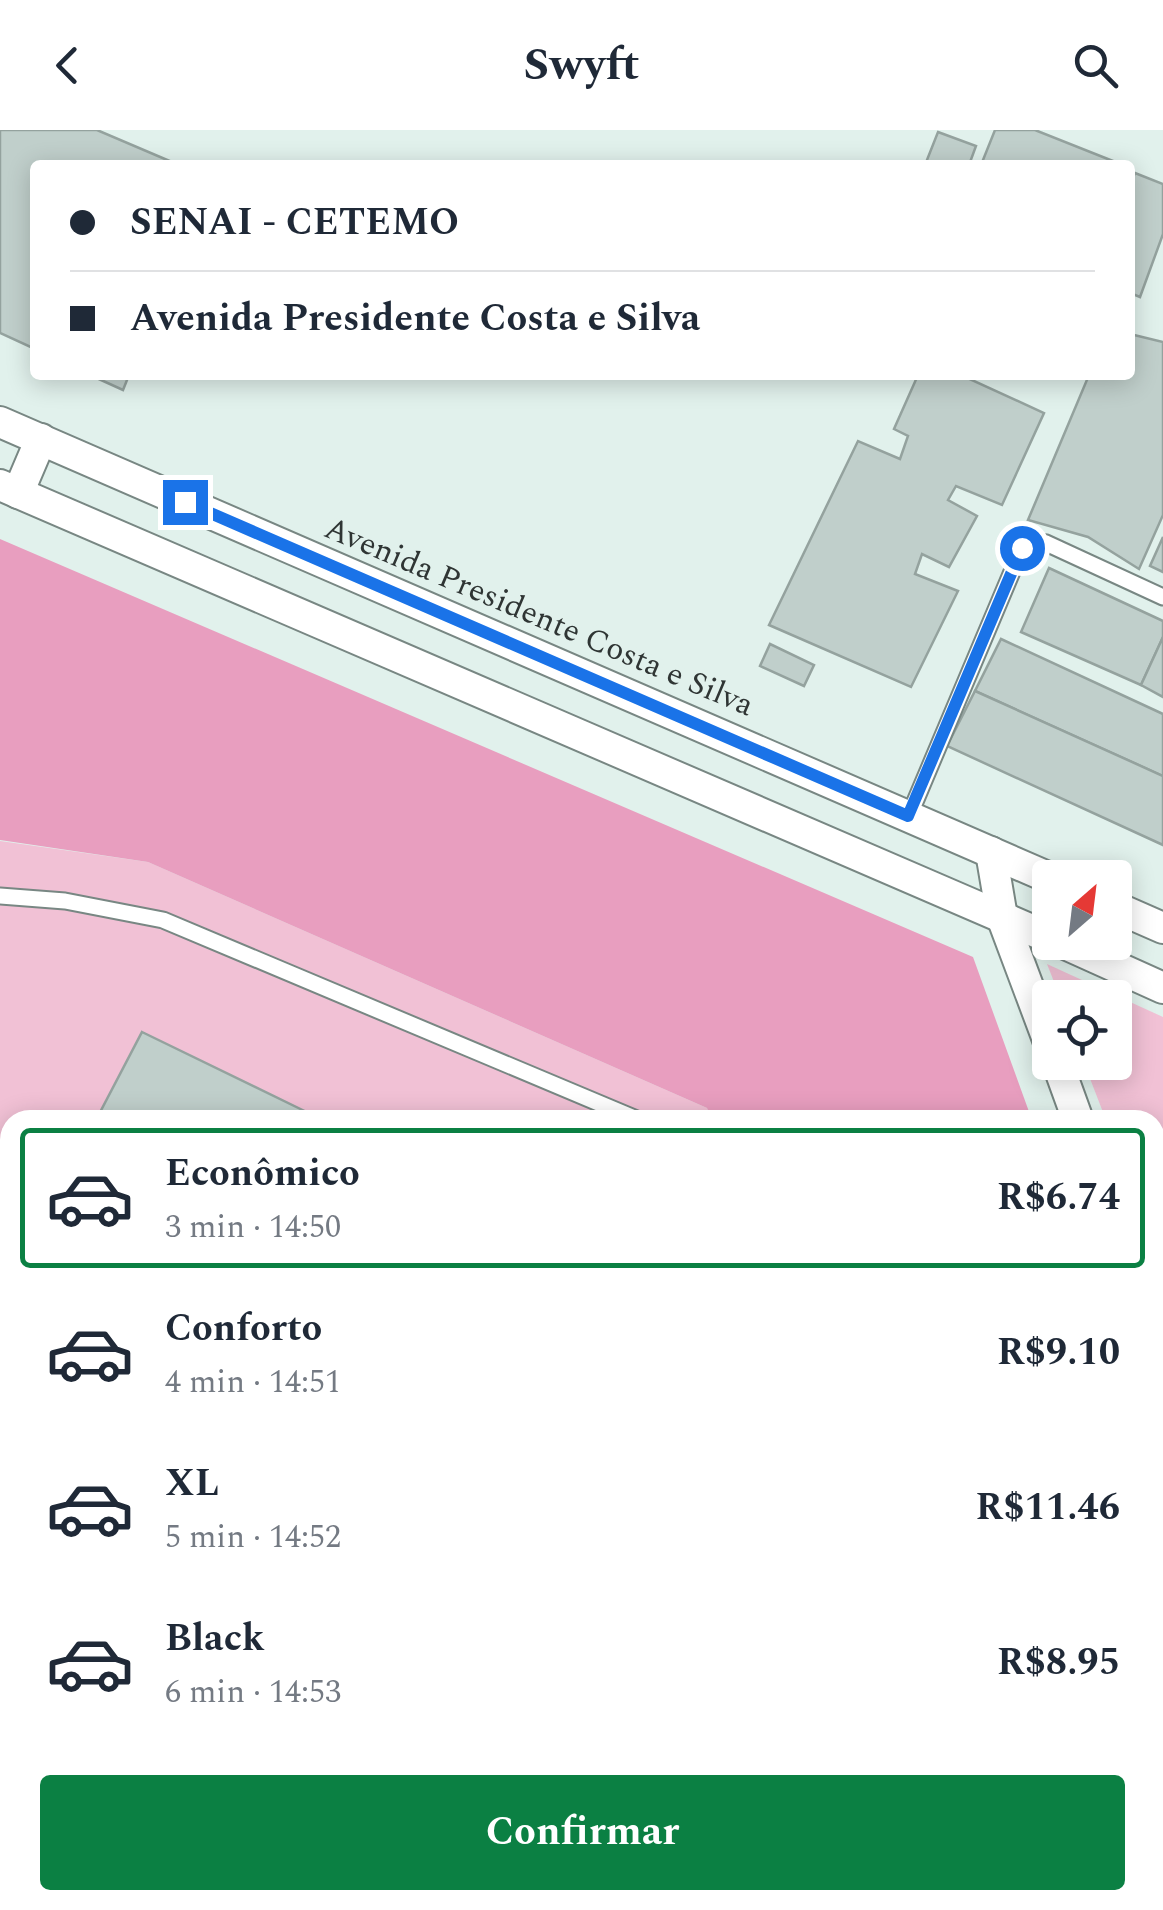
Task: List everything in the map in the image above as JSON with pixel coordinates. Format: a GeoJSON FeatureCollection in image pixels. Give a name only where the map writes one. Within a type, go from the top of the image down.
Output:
{"type":"FeatureCollection","features":[{"type":"Feature","properties":{"kind":"street","name":"Avenida Presidente Costa e Silva"},"geometry":{"type":"LineString","coordinates":[[0,422],[1032,870]]}},
{"type":"Feature","properties":{"kind":"street"},"geometry":{"type":"LineString","coordinates":[[40,439],[9,489],[1032,930]]}},
{"type":"Feature","properties":{"kind":"street"},"geometry":{"type":"LineString","coordinates":[[991,852],[1002,917],[1032,997]]}},
{"type":"Feature","properties":{"kind":"street"},"geometry":{"type":"LineString","coordinates":[[1132,914],[1163,928]]}},
{"type":"Feature","properties":{"kind":"street"},"geometry":{"type":"LineString","coordinates":[[1100,960],[1163,988]]}},
{"type":"Feature","properties":{"kind":"street"},"geometry":{"type":"LineString","coordinates":[[1064,1080],[1074,1110]]}},
{"type":"Feature","properties":{"kind":"lane"},"geometry":{"type":"LineString","coordinates":[[908,816],[1022,548],[1033,541],[1046,543],[1163,597]]}},
{"type":"Feature","properties":{"kind":"lane"},"geometry":{"type":"LineString","coordinates":[[0,896],[65,901],[163,920],[614,1110]]}},
{"type":"Feature","properties":{"kind":"shaded area"},"geometry":{"type":"Polygon","coordinates":[[[0,539],[973,957],[1028,1110],[708,1110],[148,862],[0,840],[0,539]]]}},
{"type":"Feature","properties":{"kind":"shaded area"},"geometry":{"type":"Polygon","coordinates":[[[0,841],[148,862],[708,1110],[0,1110],[0,841]]]}},
{"type":"Feature","properties":{"kind":"shaded area"},"geometry":{"type":"Polygon","coordinates":[[[1047,964],[1082,980],[1053,980],[1047,964]]]}},
{"type":"Feature","properties":{"kind":"shaded area"},"geometry":{"type":"Polygon","coordinates":[[[1132,1003],[1163,1017],[1163,1110],[1102,1110],[1091,1080],[1132,1080],[1132,1003]]]}},
{"type":"Feature","properties":{"kind":"building"},"geometry":{"type":"Polygon","coordinates":[[[0,130],[97,130],[167,160],[30,160],[30,347],[0,333],[0,130]]]}},
{"type":"Feature","properties":{"kind":"building"},"geometry":{"type":"Polygon","coordinates":[[[995,130],[1035,130],[1110,160],[983,160],[995,130]]]}},
{"type":"Feature","properties":{"kind":"building"},"geometry":{"type":"Polygon","coordinates":[[[938,132],[976,146],[971,160],[927,160],[938,132]]]}},
{"type":"Feature","properties":{"kind":"building"},"geometry":{"type":"Polygon","coordinates":[[[1135,173],[1163,184],[1163,234],[1140,297],[1135,295],[1135,173]]]}},
{"type":"Feature","properties":{"kind":"building"},"geometry":{"type":"Polygon","coordinates":[[[1135,335],[1163,342],[1163,515],[1139,569],[1088,537],[1028,520],[1087,380],[1135,380],[1135,335]]]}},
{"type":"Feature","properties":{"kind":"building"},"geometry":{"type":"Polygon","coordinates":[[[101,380],[127,380],[123,390],[101,380]]]}},
{"type":"Feature","properties":{"kind":"building"},"geometry":{"type":"Polygon","coordinates":[[[916,380],[972,380],[1044,413],[1002,505],[956,486],[948,500],[977,516],[949,567],[922,554],[915,574],[958,591],[911,687],[769,625],[858,441],[900,459],[908,436],[894,429],[916,380]]]}},
{"type":"Feature","properties":{"kind":"building"},"geometry":{"type":"Polygon","coordinates":[[[1163,537],[1163,572],[1150,566],[1163,537]]]}},
{"type":"Feature","properties":{"kind":"building"},"geometry":{"type":"Polygon","coordinates":[[[1049,568],[1163,621],[1163,637],[1141,685],[1021,632],[1049,568]]]}},
{"type":"Feature","properties":{"kind":"building"},"geometry":{"type":"Polygon","coordinates":[[[1163,637],[1163,697],[1141,685],[1163,637]]]}},
{"type":"Feature","properties":{"kind":"building"},"geometry":{"type":"Polygon","coordinates":[[[1001,639],[1163,714],[1163,776],[975,691],[1001,639]]]}},
{"type":"Feature","properties":{"kind":"building"},"geometry":{"type":"Polygon","coordinates":[[[770,644],[814,665],[804,686],[760,666],[770,644]]]}},
{"type":"Feature","properties":{"kind":"building"},"geometry":{"type":"Polygon","coordinates":[[[975,691],[1163,776],[1163,845],[947,746],[975,691]]]}},
{"type":"Feature","properties":{"kind":"building"},"geometry":{"type":"Polygon","coordinates":[[[142,1032],[302,1110],[101,1110],[142,1032]]]}},
{"type":"Feature","properties":{"kind":"route"},"geometry":{"type":"LineString","coordinates":[[185,502],[908,816],[1022,548]]}}]}
